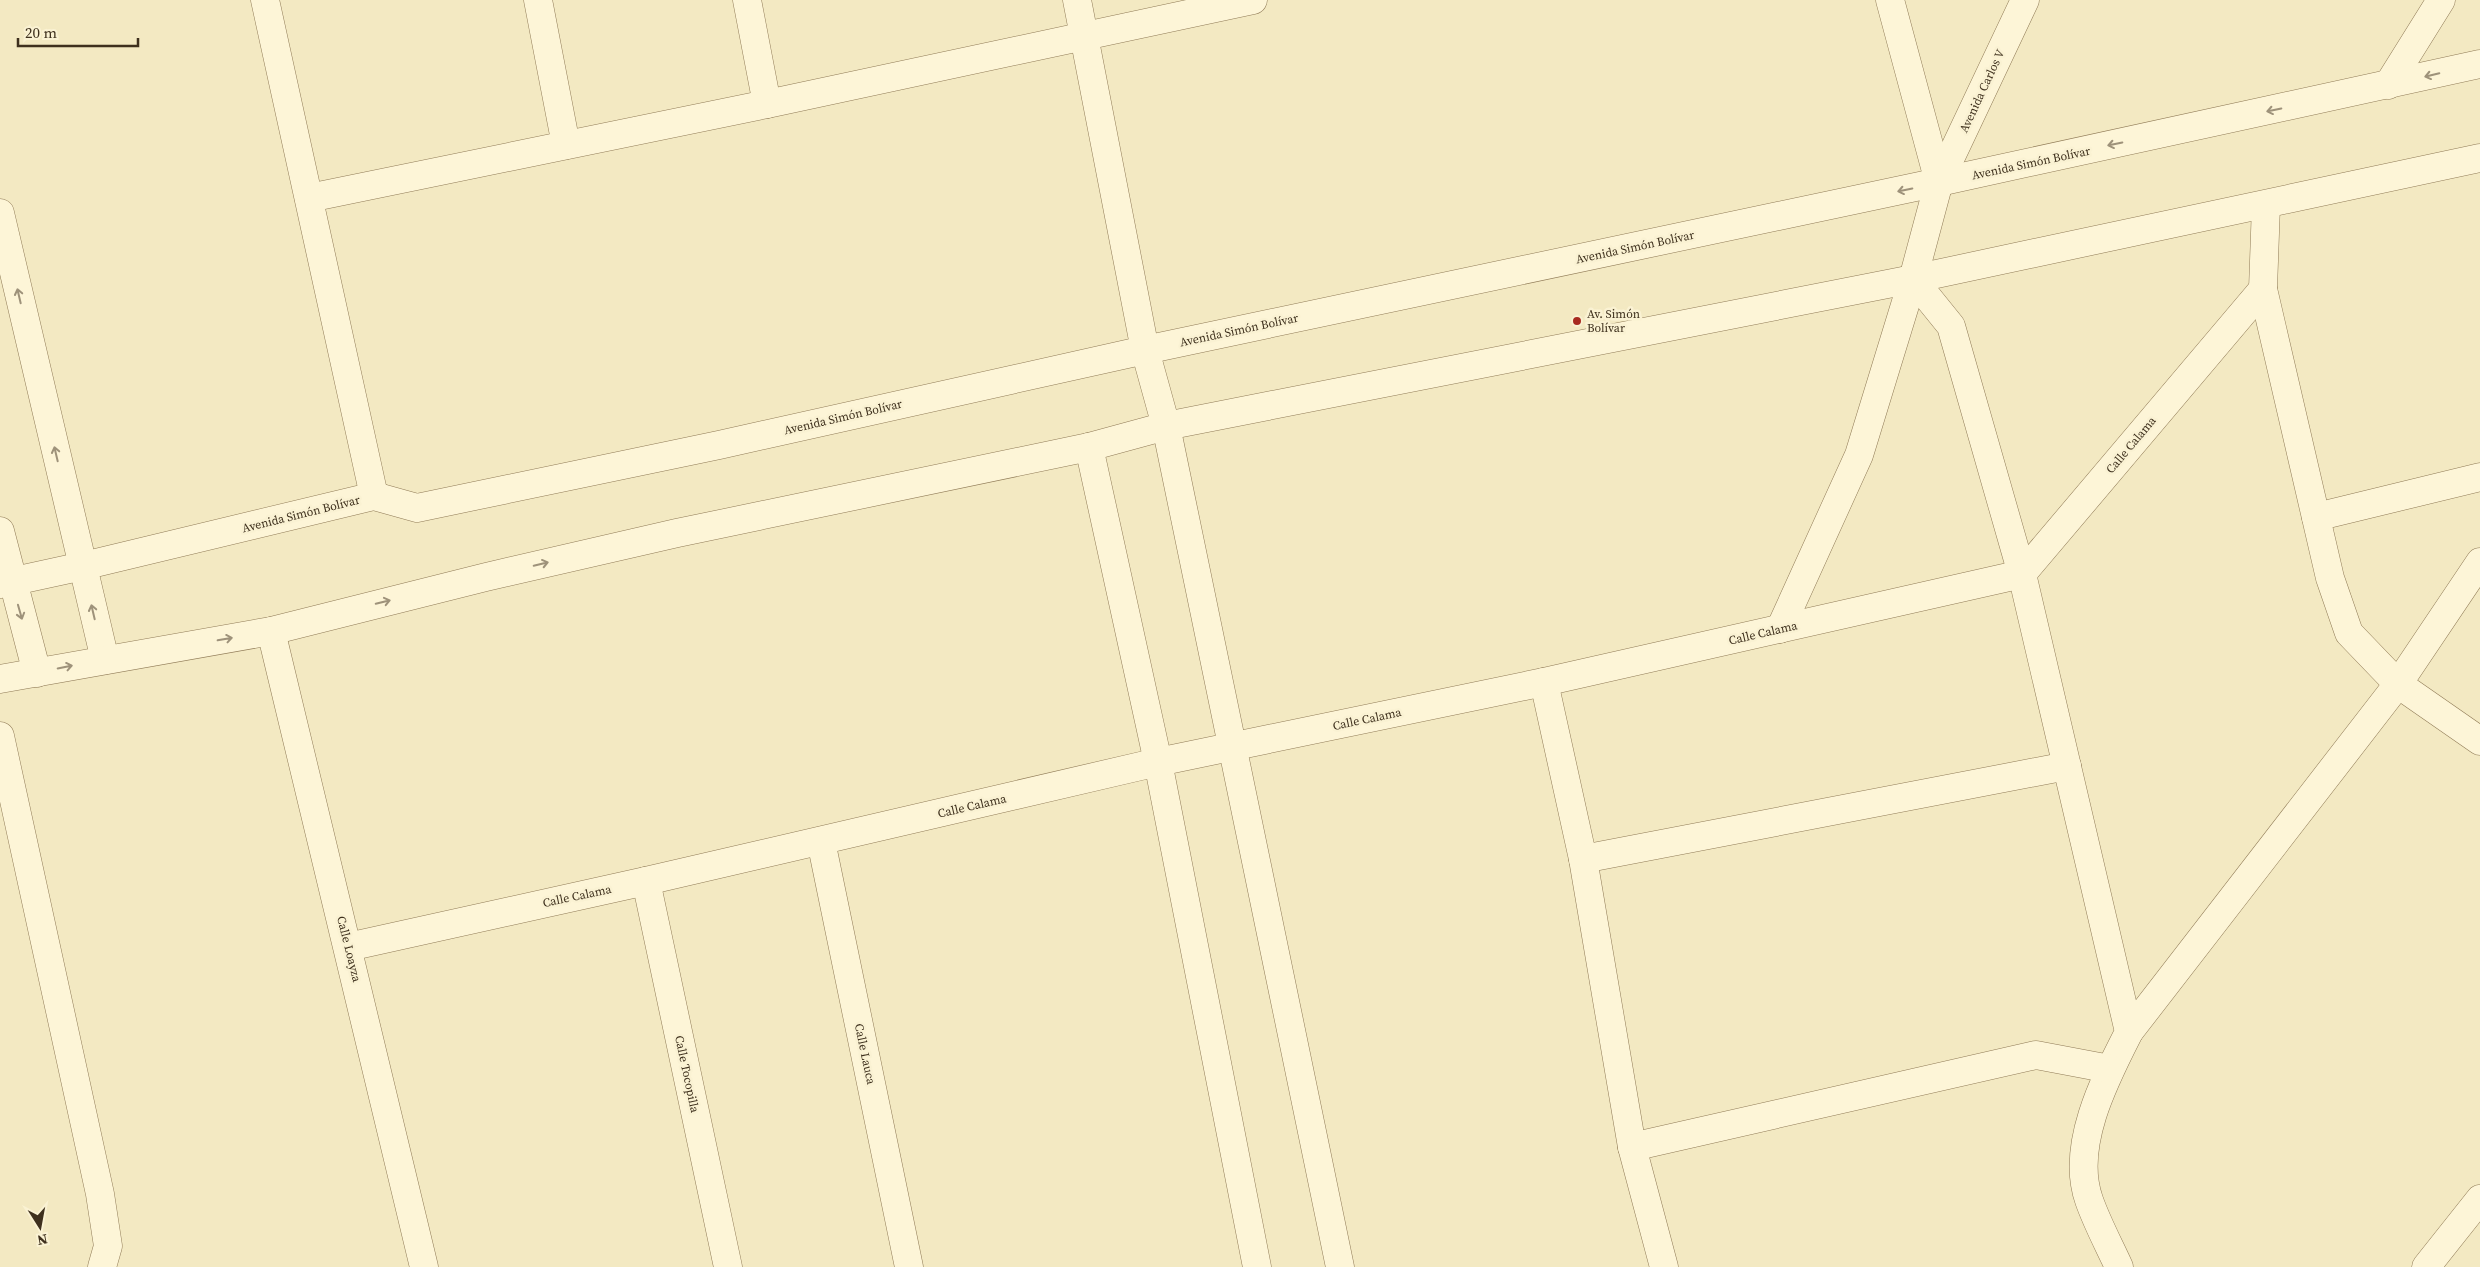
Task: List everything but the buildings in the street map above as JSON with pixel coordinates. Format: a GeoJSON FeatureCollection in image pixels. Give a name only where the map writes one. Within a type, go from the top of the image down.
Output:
{"type":"FeatureCollection","features":[{"type":"Feature","properties":{"kind":"street"},"geometry":{"type":"LineString","coordinates":[[265,0],[374,496]]}},
{"type":"Feature","properties":{"kind":"street"},"geometry":{"type":"LineString","coordinates":[[538,0],[566,145]]}},
{"type":"Feature","properties":{"kind":"street"},"geometry":{"type":"LineString","coordinates":[[747,0],[767,104]]}},
{"type":"Feature","properties":{"kind":"street"},"geometry":{"type":"LineString","coordinates":[[1077,0],[1145,350],[1166,426],[1340,1267]]}},
{"type":"Feature","properties":{"kind":"street"},"geometry":{"type":"LineString","coordinates":[[309,198],[767,104],[1253,0]]}},
{"type":"Feature","properties":{"kind":"street"},"geometry":{"type":"LineString","coordinates":[[1890,0],[1940,182]]}},
{"type":"Feature","properties":{"kind":"street","name":"Avenida Carlos V"},"geometry":{"type":"LineString","coordinates":[[1780,629],[1859,455],[1913,279],[1940,182],[2025,0]]}},
{"type":"Feature","properties":{"kind":"street"},"geometry":{"type":"LineString","coordinates":[[2388,85],[2441,0]]}},
{"type":"Feature","properties":{"kind":"street","name":"Avenida Simón Bolívar"},"geometry":{"type":"LineString","coordinates":[[6,582],[83,566],[374,496],[417,508],[719,445],[1145,350],[1940,182],[2480,64]]}},
{"type":"Feature","properties":{"kind":"street"},"geometry":{"type":"LineString","coordinates":[[0,679],[271,631],[476,579],[677,533],[1089,447],[1166,426],[1913,279],[2480,158]]}},
{"type":"Feature","properties":{"kind":"street"},"geometry":{"type":"LineString","coordinates":[[2266,205],[2263,289],[2330,578],[2349,634],[2398,684],[2480,741]]}},
{"type":"Feature","properties":{"kind":"street"},"geometry":{"type":"LineString","coordinates":[[0,213],[105,660]]}},
{"type":"Feature","properties":{"kind":"street"},"geometry":{"type":"LineString","coordinates":[[1913,279],[1951,326],[2022,574],[2129,1032]]}},
{"type":"Feature","properties":{"kind":"street","name":"Calle Calama"},"geometry":{"type":"LineString","coordinates":[[348,946],[646,881],[1158,762],[1544,682],[2022,574],[2263,289]]}},
{"type":"Feature","properties":{"kind":"street"},"geometry":{"type":"LineString","coordinates":[[1089,447],[1158,762],[1257,1267]]}},
{"type":"Feature","properties":{"kind":"street"},"geometry":{"type":"LineString","coordinates":[[2316,517],[2480,477]]}},
{"type":"Feature","properties":{"kind":"street"},"geometry":{"type":"LineString","coordinates":[[0,531],[6,582],[37,673]]}},
{"type":"Feature","properties":{"kind":"street"},"geometry":{"type":"LineString","coordinates":[[2120,1267],[2088,1199],[2084,1162],[2088,1128],[2110,1069],[2129,1032],[2398,684],[2480,562]]}},
{"type":"Feature","properties":{"kind":"street","name":"Calle Loayza"},"geometry":{"type":"LineString","coordinates":[[271,631],[424,1267]]}},
{"type":"Feature","properties":{"kind":"street"},"geometry":{"type":"LineString","coordinates":[[1544,682],[1583,859],[1632,1147],[1664,1267]]}},
{"type":"Feature","properties":{"kind":"street"},"geometry":{"type":"LineString","coordinates":[[0,736],[100,1194],[108,1246],[102,1267]]}},
{"type":"Feature","properties":{"kind":"street"},"geometry":{"type":"LineString","coordinates":[[1583,859],[2067,766]]}},
{"type":"Feature","properties":{"kind":"street","name":"Calle Lauca"},"geometry":{"type":"LineString","coordinates":[[820,841],[909,1267]]}},
{"type":"Feature","properties":{"kind":"street","name":"Calle Tocopilla"},"geometry":{"type":"LineString","coordinates":[[646,881],[728,1267]]}},
{"type":"Feature","properties":{"kind":"street"},"geometry":{"type":"LineString","coordinates":[[1632,1147],[2036,1055],[2110,1069]]}},
{"type":"Feature","properties":{"kind":"street"},"geometry":{"type":"LineString","coordinates":[[2426,1267],[2480,1199]]}},
{"type":"Feature","properties":{"kind":"place","name":"Av. Simón Bolívar"},"geometry":{"type":"Point","coordinates":[1577,321]}}]}
